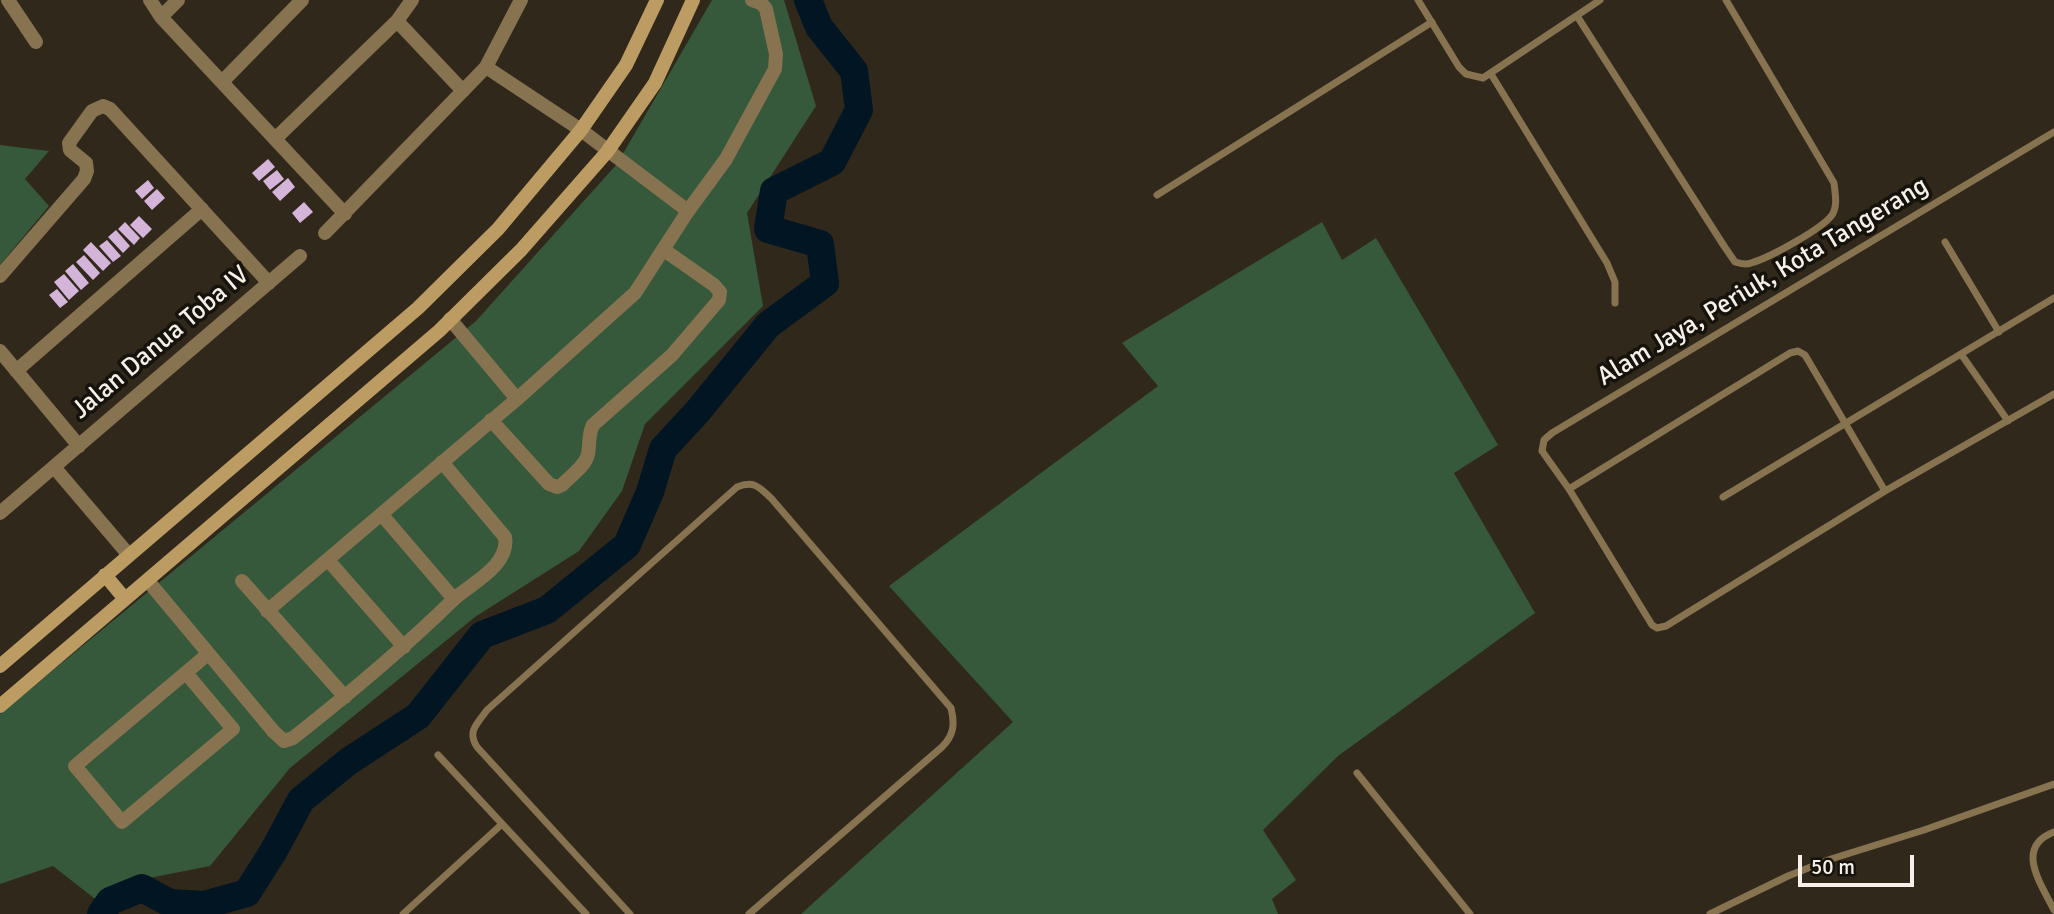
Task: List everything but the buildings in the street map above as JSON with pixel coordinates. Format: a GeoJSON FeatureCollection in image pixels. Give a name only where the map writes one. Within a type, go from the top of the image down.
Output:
{"type":"FeatureCollection","features":[{"type":"Feature","properties":{"kind":"main road"},"geometry":{"type":"LineString","coordinates":[[0,666],[418,308],[498,229],[583,132],[626,65],[657,0]]}},
{"type":"Feature","properties":{"kind":"main road"},"geometry":{"type":"LineString","coordinates":[[0,706],[450,319],[521,250],[655,83],[693,0]]}},
{"type":"Feature","properties":{"kind":"main road"},"geometry":{"type":"LineString","coordinates":[[105,575],[124,599]]}},
{"type":"Feature","properties":{"kind":"street"},"geometry":{"type":"LineString","coordinates":[[8,0],[36,42]]}},
{"type":"Feature","properties":{"kind":"street"},"geometry":{"type":"LineString","coordinates":[[150,0],[161,17],[345,214]]}},
{"type":"Feature","properties":{"kind":"street"},"geometry":{"type":"LineString","coordinates":[[161,17],[178,0]]}},
{"type":"Feature","properties":{"kind":"street"},"geometry":{"type":"LineString","coordinates":[[222,82],[302,0]]}},
{"type":"Feature","properties":{"kind":"street"},"geometry":{"type":"LineString","coordinates":[[275,139],[397,21],[412,0]]}},
{"type":"Feature","properties":{"kind":"street"},"geometry":{"type":"LineString","coordinates":[[325,233],[486,67],[521,0]]}},
{"type":"Feature","properties":{"kind":"street"},"geometry":{"type":"LineString","coordinates":[[267,611],[517,399],[629,298],[726,159],[775,69],[776,54],[766,9],[763,4],[752,0]]}},
{"type":"Feature","properties":{"kind":"street"},"geometry":{"type":"LineString","coordinates":[[397,21],[463,91]]}},
{"type":"Feature","properties":{"kind":"street"},"geometry":{"type":"LineString","coordinates":[[486,67],[583,132],[688,211]]}},
{"type":"Feature","properties":{"kind":"street"},"geometry":{"type":"LineString","coordinates":[[0,276],[84,179],[86,163],[70,150],[68,145],[98,106],[110,109],[269,283]]}},
{"type":"Feature","properties":{"kind":"street"},"geometry":{"type":"LineString","coordinates":[[16,371],[202,209]]}},
{"type":"Feature","properties":{"kind":"street"},"geometry":{"type":"LineString","coordinates":[[491,420],[549,484],[557,487],[562,485],[587,457],[589,432],[593,425],[672,355],[719,300],[720,292],[714,285],[664,250]]}},
{"type":"Feature","properties":{"kind":"street","name":"Jalan Danua Toba IV"},"geometry":{"type":"LineString","coordinates":[[1,511],[300,256]]}},
{"type":"Feature","properties":{"kind":"street"},"geometry":{"type":"LineString","coordinates":[[450,319],[517,399]]}},
{"type":"Feature","properties":{"kind":"street"},"geometry":{"type":"LineString","coordinates":[[0,351],[79,446]]}},
{"type":"Feature","properties":{"kind":"street"},"geometry":{"type":"LineString","coordinates":[[148,581],[284,741],[293,738],[345,697],[502,559],[507,544],[505,537],[442,462]]}},
{"type":"Feature","properties":{"kind":"street"},"geometry":{"type":"LineString","coordinates":[[54,467],[128,554]]}},
{"type":"Feature","properties":{"kind":"street"},"geometry":{"type":"LineString","coordinates":[[382,515],[454,599]]}},
{"type":"Feature","properties":{"kind":"street"},"geometry":{"type":"LineString","coordinates":[[328,559],[404,646]]}},
{"type":"Feature","properties":{"kind":"street"},"geometry":{"type":"LineString","coordinates":[[242,581],[345,697]]}},
{"type":"Feature","properties":{"kind":"street"},"geometry":{"type":"LineString","coordinates":[[186,673],[233,729],[122,822],[75,766],[208,654]]}},
{"type":"Feature","properties":{"kind":"lane"},"geometry":{"type":"LineString","coordinates":[[1418,0],[1458,67],[1466,74],[1483,78],[1600,0]]}},
{"type":"Feature","properties":{"kind":"lane","name":"Alam Jaya, Periuk, Kota Tangerang"},"geometry":{"type":"LineString","coordinates":[[1577,16],[1735,262],[1751,263],[1792,243],[1825,222],[1834,213],[1836,204],[1834,183],[1726,0]]}},
{"type":"Feature","properties":{"kind":"lane"},"geometry":{"type":"LineString","coordinates":[[1157,195],[1432,22]]}},
{"type":"Feature","properties":{"kind":"lane"},"geometry":{"type":"LineString","coordinates":[[1491,74],[1607,264],[1615,282],[1615,303]]}},
{"type":"Feature","properties":{"kind":"lane","name":"Alam Jaya, Periuk, Kota Tangerang"},"geometry":{"type":"LineString","coordinates":[[2054,132],[1552,433],[1544,440],[1542,451],[1569,489],[1651,625],[1657,628],[1666,626],[1885,491],[2054,394]]}},
{"type":"Feature","properties":{"kind":"lane"},"geometry":{"type":"LineString","coordinates":[[1945,242],[1999,332]]}},
{"type":"Feature","properties":{"kind":"lane"},"geometry":{"type":"LineString","coordinates":[[1723,497],[2054,298]]}},
{"type":"Feature","properties":{"kind":"lane"},"geometry":{"type":"LineString","coordinates":[[1569,489],[1790,353],[1798,351],[1805,355],[1885,491]]}},
{"type":"Feature","properties":{"kind":"lane"},"geometry":{"type":"LineString","coordinates":[[1961,354],[2008,421]]}},
{"type":"Feature","properties":{"kind":"lane"},"geometry":{"type":"LineString","coordinates":[[630,914],[477,747],[472,739],[472,730],[487,710],[737,486],[747,482],[755,483],[771,498],[951,708],[954,719],[949,739],[942,747],[749,914]]}},
{"type":"Feature","properties":{"kind":"lane"},"geometry":{"type":"LineString","coordinates":[[438,755],[586,914]]}},
{"type":"Feature","properties":{"kind":"lane"},"geometry":{"type":"LineString","coordinates":[[1357,773],[1470,914]]}},
{"type":"Feature","properties":{"kind":"lane"},"geometry":{"type":"LineString","coordinates":[[1710,914],[1788,876],[1831,859],[1924,830],[2054,784]]}},
{"type":"Feature","properties":{"kind":"lane"},"geometry":{"type":"LineString","coordinates":[[403,914],[502,824]]}},
{"type":"Feature","properties":{"kind":"lane"},"geometry":{"type":"LineString","coordinates":[[2054,832],[2043,836],[2033,849],[2033,866],[2054,911]]}},
{"type":"Feature","properties":{"kind":"green space"},"geometry":{"type":"Polygon","coordinates":[[[712,0],[784,0],[816,106],[747,213],[763,306],[645,424],[622,491],[579,551],[475,617],[290,768],[210,866],[119,884],[99,902],[53,866],[0,884],[0,714],[476,321],[617,164],[712,0]]]}},
{"type":"Feature","properties":{"kind":"green space"},"geometry":{"type":"Polygon","coordinates":[[[0,145],[49,151],[25,179],[49,206],[0,265],[0,145]]]}},
{"type":"Feature","properties":{"kind":"green space"},"geometry":{"type":"Polygon","coordinates":[[[1322,222],[1342,260],[1376,238],[1498,445],[1454,473],[1535,613],[1338,756],[1263,830],[1296,880],[1272,899],[1278,914],[801,914],[1013,722],[889,586],[1158,386],[1122,343],[1322,222]]]}},
{"type":"Feature","properties":{"kind":"waterway"},"geometry":{"type":"LineString","coordinates":[[101,914],[110,901],[142,888],[170,903],[204,905],[247,893],[301,800],[349,761],[418,716],[482,635],[547,610],[627,545],[650,492],[663,449],[698,411],[768,325],[825,283],[820,244],[768,229],[774,191],[832,162],[859,110],[854,71],[819,27],[808,0]]}}]}
